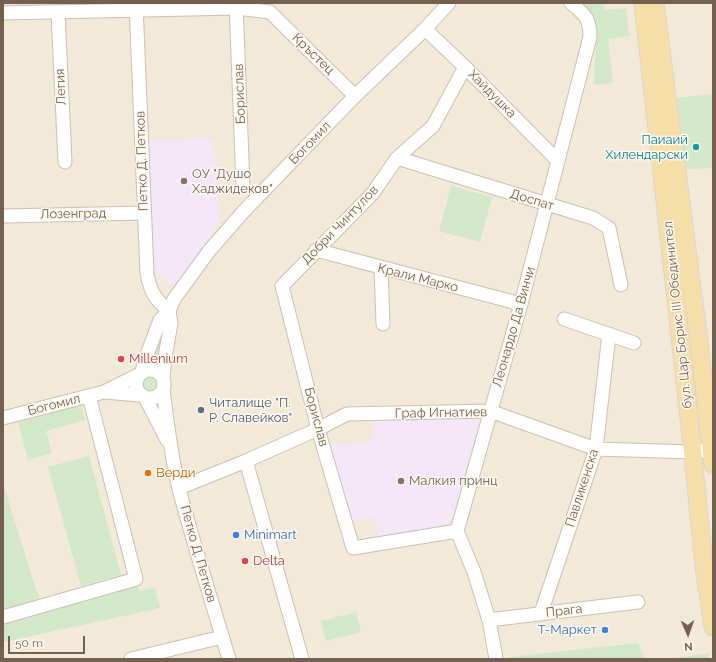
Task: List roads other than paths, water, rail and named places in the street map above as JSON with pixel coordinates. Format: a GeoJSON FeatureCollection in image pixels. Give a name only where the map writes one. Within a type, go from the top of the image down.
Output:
{"type":"FeatureCollection","features":[{"type":"Feature","properties":{"kind":"main road","name":"бул. Цар Борис III Обединител"},"geometry":{"type":"LineString","coordinates":[[643,3],[693,452],[704,566],[713,627]]}},
{"type":"Feature","properties":{"kind":"main road","name":"бул. Цар Борис III Обединител"},"geometry":{"type":"LineString","coordinates":[[655,3],[713,455]]}},
{"type":"Feature","properties":{"kind":"street","name":"Богомил"},"geometry":{"type":"LineString","coordinates":[[3,418],[104,392],[140,373],[160,320],[169,311],[174,299],[209,251],[244,211],[355,96],[449,3]]}},
{"type":"Feature","properties":{"kind":"street","name":"Леонардо Да Винчи"},"geometry":{"type":"LineString","coordinates":[[457,531],[521,304],[590,37],[589,22],[585,15],[571,3]]}},
{"type":"Feature","properties":{"kind":"street"},"geometry":{"type":"LineString","coordinates":[[3,13],[58,13],[136,7],[237,5],[274,8]]}},
{"type":"Feature","properties":{"kind":"street","name":"Борислав"},"geometry":{"type":"LineString","coordinates":[[237,5],[243,186]]}},
{"type":"Feature","properties":{"kind":"street","name":"Петко Д. Петков"},"geometry":{"type":"LineString","coordinates":[[136,7],[147,274],[150,287],[156,300],[169,311]]}},
{"type":"Feature","properties":{"kind":"street","name":"Кръстец"},"geometry":{"type":"LineString","coordinates":[[274,8],[355,96]]}},
{"type":"Feature","properties":{"kind":"street","name":"Легия"},"geometry":{"type":"LineString","coordinates":[[58,13],[65,162]]}},
{"type":"Feature","properties":{"kind":"street","name":"Хайдушка"},"geometry":{"type":"LineString","coordinates":[[424,29],[465,67],[558,161]]}},
{"type":"Feature","properties":{"kind":"street","name":"Добри Чинтулов"},"geometry":{"type":"LineString","coordinates":[[282,286],[373,193],[397,158],[433,126],[465,67]]}},
{"type":"Feature","properties":{"kind":"street","name":"Доспат"},"geometry":{"type":"LineString","coordinates":[[397,158],[593,218],[609,228],[621,285]]}},
{"type":"Feature","properties":{"kind":"street","name":"Лозенград"},"geometry":{"type":"LineString","coordinates":[[3,216],[144,213]]}},
{"type":"Feature","properties":{"kind":"street","name":"Крали Марко"},"geometry":{"type":"LineString","coordinates":[[316,250],[521,304]]}},
{"type":"Feature","properties":{"kind":"street"},"geometry":{"type":"LineString","coordinates":[[381,268],[383,324]]}},
{"type":"Feature","properties":{"kind":"street","name":"Борислав"},"geometry":{"type":"LineString","coordinates":[[282,286],[318,429],[353,548],[457,531]]}},
{"type":"Feature","properties":{"kind":"street","name":"Богомил"},"geometry":{"type":"LineString","coordinates":[[163,384],[164,357],[171,323],[169,311]]}},
{"type":"Feature","properties":{"kind":"street"},"geometry":{"type":"LineString","coordinates":[[564,319],[634,343]]}},
{"type":"Feature","properties":{"kind":"street","name":"Павликенска"},"geometry":{"type":"LineString","coordinates":[[542,613],[596,449],[609,334]]}},
{"type":"Feature","properties":{"kind":"street"},"geometry":{"type":"LineString","coordinates":[[148,370],[154,370],[159,373],[163,384],[160,394],[156,397],[150,398],[143,396],[137,391],[135,385],[140,373],[148,370]]}},
{"type":"Feature","properties":{"kind":"street","name":"Петко Д. Петков"},"geometry":{"type":"LineString","coordinates":[[163,384],[171,449],[179,488],[229,659]]}},
{"type":"Feature","properties":{"kind":"street","name":"Богомил"},"geometry":{"type":"LineString","coordinates":[[104,392],[143,396]]}},
{"type":"Feature","properties":{"kind":"street"},"geometry":{"type":"LineString","coordinates":[[3,617],[136,578],[89,396]]}},
{"type":"Feature","properties":{"kind":"street","name":"Петко Д. Петков"},"geometry":{"type":"LineString","coordinates":[[143,396],[171,449]]}},
{"type":"Feature","properties":{"kind":"street","name":"Граф Игнатиев"},"geometry":{"type":"LineString","coordinates":[[179,488],[246,461],[318,429],[347,414],[490,411],[596,449],[693,452],[713,455]]}},
{"type":"Feature","properties":{"kind":"street"},"geometry":{"type":"LineString","coordinates":[[246,461],[302,659]]}},
{"type":"Feature","properties":{"kind":"street"},"geometry":{"type":"LineString","coordinates":[[457,531],[474,572],[489,620],[496,659]]}},
{"type":"Feature","properties":{"kind":"street","name":"Прага"},"geometry":{"type":"LineString","coordinates":[[489,620],[638,602]]}},
{"type":"Feature","properties":{"kind":"street"},"geometry":{"type":"LineString","coordinates":[[131,659],[222,637]]}},
{"type":"Feature","properties":{"kind":"place","name":"Паиаий Хилендарски"},"geometry":{"type":"Point","coordinates":[696,147]}},
{"type":"Feature","properties":{"kind":"place","name":"ОУ \"Душо Хаджидеков\""},"geometry":{"type":"Point","coordinates":[184,181]}},
{"type":"Feature","properties":{"kind":"place","name":"Millenium"},"geometry":{"type":"Point","coordinates":[121,359]}},
{"type":"Feature","properties":{"kind":"place","name":"Читалище \"П. Р. Славейков\""},"geometry":{"type":"Point","coordinates":[201,410]}},
{"type":"Feature","properties":{"kind":"place","name":"Верди"},"geometry":{"type":"Point","coordinates":[148,473]}},
{"type":"Feature","properties":{"kind":"place","name":"Малкия принц"},"geometry":{"type":"Point","coordinates":[401,481]}},
{"type":"Feature","properties":{"kind":"place","name":"Minimart"},"geometry":{"type":"Point","coordinates":[236,535]}},
{"type":"Feature","properties":{"kind":"place","name":"Delta"},"geometry":{"type":"Point","coordinates":[245,561]}},
{"type":"Feature","properties":{"kind":"place","name":"Т-Маркет"},"geometry":{"type":"Point","coordinates":[605,630]}}]}
